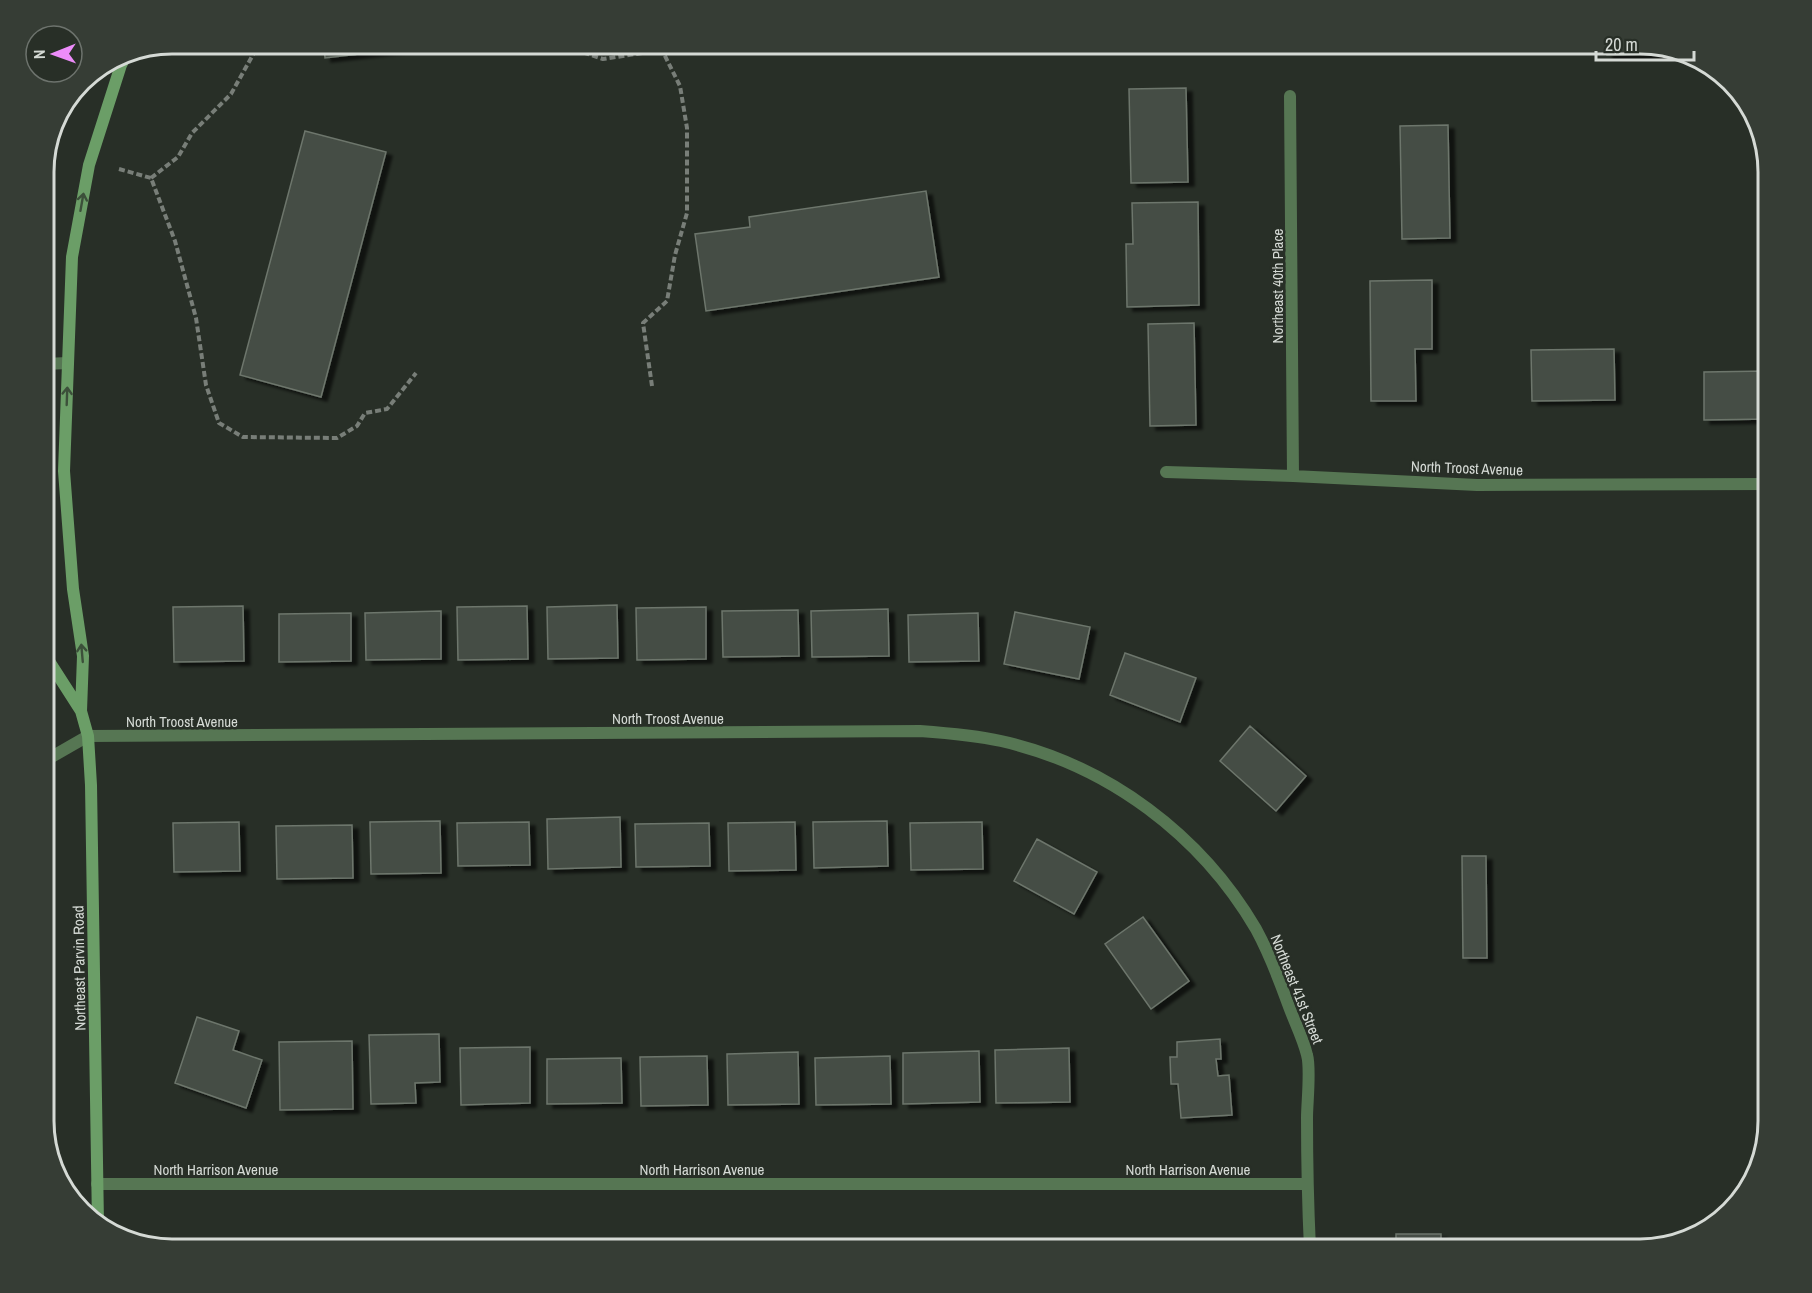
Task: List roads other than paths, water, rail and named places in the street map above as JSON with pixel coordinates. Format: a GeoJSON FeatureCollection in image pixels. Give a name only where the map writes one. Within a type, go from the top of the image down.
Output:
{"type":"FeatureCollection","features":[{"type":"Feature","properties":{"kind":"main road","name":"Northeast Parvin Road"},"geometry":{"type":"LineString","coordinates":[[81,711],[83,656],[73,589],[64,471],[72,257],[89,165],[121,66]]}},
{"type":"Feature","properties":{"kind":"main road","name":"Northeast Parvin Road"},"geometry":{"type":"LineString","coordinates":[[54,669],[81,711],[88,736],[98,1213]]}},
{"type":"Feature","properties":{"kind":"street","name":"Northeast 40th Place"},"geometry":{"type":"LineString","coordinates":[[1290,96],[1293,476]]}},
{"type":"Feature","properties":{"kind":"street"},"geometry":{"type":"LineString","coordinates":[[54,364],[68,363]]}},
{"type":"Feature","properties":{"kind":"street","name":"North Troost Avenue"},"geometry":{"type":"LineString","coordinates":[[1166,472],[1477,485],[1758,484]]}},
{"type":"Feature","properties":{"kind":"street","name":"North Troost Avenue"},"geometry":{"type":"LineString","coordinates":[[88,736],[908,731],[961,734],[1001,741],[1041,752],[1097,776],[1149,809],[1209,864]]}},
{"type":"Feature","properties":{"kind":"street"},"geometry":{"type":"LineString","coordinates":[[54,756],[88,736]]}},
{"type":"Feature","properties":{"kind":"street","name":"Northeast 41st Street"},"geometry":{"type":"LineString","coordinates":[[1209,864],[1235,896],[1257,930],[1274,967],[1308,1057],[1306,1184],[1309,1239]]}},
{"type":"Feature","properties":{"kind":"street","name":"North Harrison Avenue"},"geometry":{"type":"LineString","coordinates":[[97,1184],[1306,1184]]}}]}
